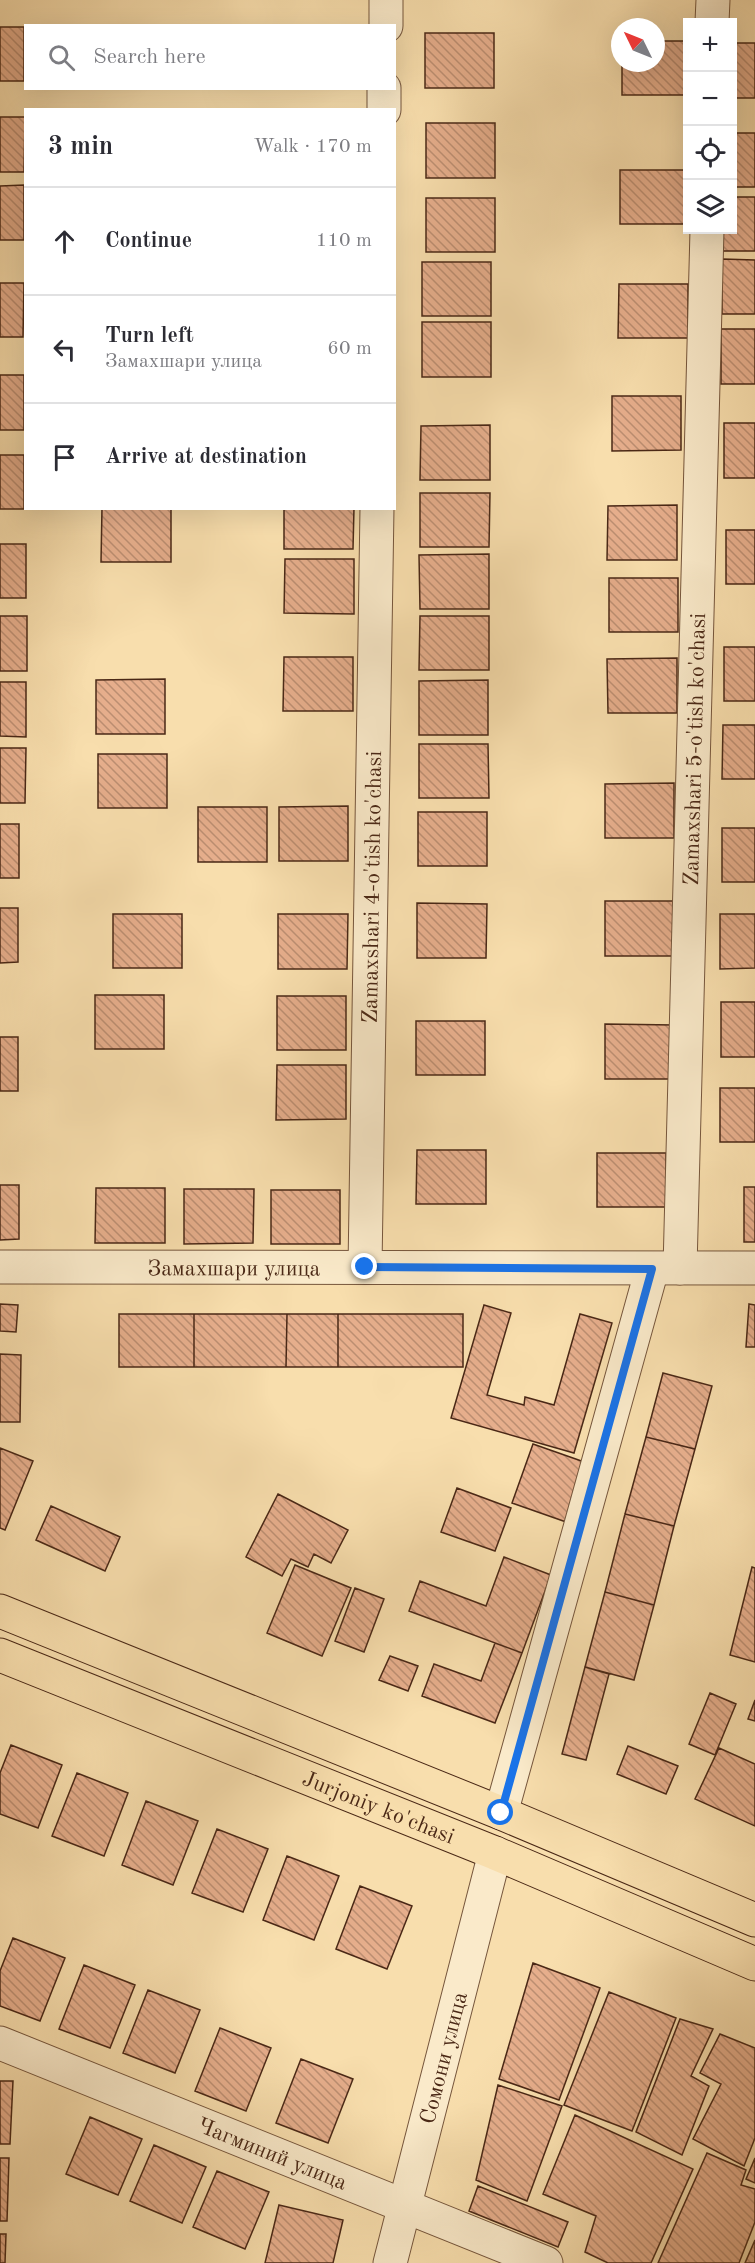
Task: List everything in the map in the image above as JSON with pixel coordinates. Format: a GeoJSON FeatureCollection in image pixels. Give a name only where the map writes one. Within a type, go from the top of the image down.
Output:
{"type":"FeatureCollection","features":[{"type":"Feature","properties":{"kind":"main road","name":"Jurjoniy ko'chasi"},"geometry":{"type":"LineString","coordinates":[[0,1611],[501,1813],[755,1920]]}},
{"type":"Feature","properties":{"kind":"main road","name":"Jurjoniy ko'chasi"},"geometry":{"type":"LineString","coordinates":[[0,1655],[495,1852],[755,1964]]}},
{"type":"Feature","properties":{"kind":"street"},"geometry":{"type":"LineString","coordinates":[[386,0],[386,24]]}},
{"type":"Feature","properties":{"kind":"street"},"geometry":{"type":"LineString","coordinates":[[712,18],[713,0]]}},
{"type":"Feature","properties":{"kind":"street"},"geometry":{"type":"LineString","coordinates":[[384,90],[384,108]]}},
{"type":"Feature","properties":{"kind":"street","name":"Zamaxshari 5-o'tish ko'chasi"},"geometry":{"type":"LineString","coordinates":[[501,1813],[666,1269],[707,234]]}},
{"type":"Feature","properties":{"kind":"street","name":"Zamaxshari 4-o'tish ko'chasi"},"geometry":{"type":"LineString","coordinates":[[365,1267],[377,510]]}},
{"type":"Feature","properties":{"kind":"street","name":"Замахшари улица"},"geometry":{"type":"LineString","coordinates":[[0,1268],[755,1268]]}},
{"type":"Feature","properties":{"kind":"street","name":"Сомони улица"},"geometry":{"type":"LineString","coordinates":[[390,2263],[495,1852]]}},
{"type":"Feature","properties":{"kind":"street","name":"Чагминий улица"},"geometry":{"type":"LineString","coordinates":[[0,2043],[546,2263]]}},
{"type":"Feature","properties":{"kind":"building"},"geometry":{"type":"Polygon","coordinates":[[[0,27],[24,27],[24,81],[0,81],[0,27]]]}},
{"type":"Feature","properties":{"kind":"building"},"geometry":{"type":"Polygon","coordinates":[[[425,33],[494,33],[494,88],[425,88],[425,33]]]}},
{"type":"Feature","properties":{"kind":"building"},"geometry":{"type":"Polygon","coordinates":[[[665,41],[683,41],[683,95],[622,95],[622,72],[665,72],[665,41]]]}},
{"type":"Feature","properties":{"kind":"building"},"geometry":{"type":"Polygon","coordinates":[[[737,43],[755,43],[755,98],[737,98],[737,43]]]}},
{"type":"Feature","properties":{"kind":"building"},"geometry":{"type":"Polygon","coordinates":[[[0,117],[24,117],[24,172],[0,172],[0,117]]]}},
{"type":"Feature","properties":{"kind":"building"},"geometry":{"type":"Polygon","coordinates":[[[426,123],[495,123],[495,178],[426,178],[426,123]]]}},
{"type":"Feature","properties":{"kind":"building"},"geometry":{"type":"Polygon","coordinates":[[[737,133],[755,133],[755,187],[737,187],[737,133]]]}},
{"type":"Feature","properties":{"kind":"building"},"geometry":{"type":"Polygon","coordinates":[[[620,170],[683,170],[683,224],[620,224],[620,170]]]}},
{"type":"Feature","properties":{"kind":"building"},"geometry":{"type":"Polygon","coordinates":[[[24,185],[24,240],[0,240],[0,186],[24,185]]]}},
{"type":"Feature","properties":{"kind":"building"},"geometry":{"type":"Polygon","coordinates":[[[737,197],[755,197],[755,251],[723,251],[723,234],[737,234],[737,197]]]}},
{"type":"Feature","properties":{"kind":"building"},"geometry":{"type":"Polygon","coordinates":[[[426,198],[495,198],[495,252],[426,252],[426,198]]]}},
{"type":"Feature","properties":{"kind":"building"},"geometry":{"type":"Polygon","coordinates":[[[722,259],[755,260],[755,314],[722,314],[722,259]]]}},
{"type":"Feature","properties":{"kind":"building"},"geometry":{"type":"Polygon","coordinates":[[[422,262],[491,262],[491,316],[422,316],[422,262]]]}},
{"type":"Feature","properties":{"kind":"building"},"geometry":{"type":"Polygon","coordinates":[[[0,283],[24,283],[23,337],[0,337],[0,283]]]}},
{"type":"Feature","properties":{"kind":"building"},"geometry":{"type":"Polygon","coordinates":[[[619,284],[688,284],[688,338],[618,338],[619,284]]]}},
{"type":"Feature","properties":{"kind":"building"},"geometry":{"type":"Polygon","coordinates":[[[422,322],[491,322],[491,377],[422,377],[422,322]]]}},
{"type":"Feature","properties":{"kind":"building"},"geometry":{"type":"Polygon","coordinates":[[[721,329],[755,329],[755,384],[721,384],[721,329]]]}},
{"type":"Feature","properties":{"kind":"building"},"geometry":{"type":"Polygon","coordinates":[[[0,375],[24,375],[24,430],[0,430],[0,375]]]}},
{"type":"Feature","properties":{"kind":"building"},"geometry":{"type":"Polygon","coordinates":[[[612,396],[681,396],[681,450],[612,451],[612,396]]]}},
{"type":"Feature","properties":{"kind":"building"},"geometry":{"type":"Polygon","coordinates":[[[724,423],[755,423],[755,478],[724,478],[724,423]]]}},
{"type":"Feature","properties":{"kind":"building"},"geometry":{"type":"Polygon","coordinates":[[[490,425],[490,480],[420,480],[421,426],[490,425]]]}},
{"type":"Feature","properties":{"kind":"building"},"geometry":{"type":"Polygon","coordinates":[[[0,455],[24,455],[24,509],[0,509],[0,455]]]}},
{"type":"Feature","properties":{"kind":"building"},"geometry":{"type":"Polygon","coordinates":[[[420,493],[490,493],[489,547],[420,547],[420,493]]]}},
{"type":"Feature","properties":{"kind":"building"},"geometry":{"type":"Polygon","coordinates":[[[677,505],[677,560],[607,560],[608,506],[677,505]]]}},
{"type":"Feature","properties":{"kind":"building"},"geometry":{"type":"Polygon","coordinates":[[[102,510],[171,510],[171,562],[101,562],[102,510]]]}},
{"type":"Feature","properties":{"kind":"building"},"geometry":{"type":"Polygon","coordinates":[[[284,510],[354,510],[353,549],[284,549],[284,510]]]}},
{"type":"Feature","properties":{"kind":"building"},"geometry":{"type":"Polygon","coordinates":[[[726,530],[755,530],[755,584],[726,584],[726,530]]]}},
{"type":"Feature","properties":{"kind":"building"},"geometry":{"type":"Polygon","coordinates":[[[0,544],[26,544],[26,598],[0,598],[0,544]]]}},
{"type":"Feature","properties":{"kind":"building"},"geometry":{"type":"Polygon","coordinates":[[[489,554],[489,609],[420,609],[419,555],[489,554]]]}},
{"type":"Feature","properties":{"kind":"building"},"geometry":{"type":"Polygon","coordinates":[[[285,559],[354,559],[354,614],[284,613],[285,559]]]}},
{"type":"Feature","properties":{"kind":"building"},"geometry":{"type":"Polygon","coordinates":[[[609,578],[678,578],[678,632],[609,632],[609,578]]]}},
{"type":"Feature","properties":{"kind":"building"},"geometry":{"type":"Polygon","coordinates":[[[0,616],[27,616],[27,671],[0,671],[0,616]]]}},
{"type":"Feature","properties":{"kind":"building"},"geometry":{"type":"Polygon","coordinates":[[[420,616],[489,616],[489,670],[419,670],[420,616]]]}},
{"type":"Feature","properties":{"kind":"building"},"geometry":{"type":"Polygon","coordinates":[[[724,647],[755,647],[755,701],[724,701],[724,647]]]}},
{"type":"Feature","properties":{"kind":"building"},"geometry":{"type":"Polygon","coordinates":[[[284,657],[353,657],[353,711],[283,711],[284,657]]]}},
{"type":"Feature","properties":{"kind":"building"},"geometry":{"type":"Polygon","coordinates":[[[677,658],[677,713],[608,713],[607,659],[677,658]]]}},
{"type":"Feature","properties":{"kind":"building"},"geometry":{"type":"Polygon","coordinates":[[[165,679],[165,734],[96,734],[96,680],[165,679]]]}},
{"type":"Feature","properties":{"kind":"building"},"geometry":{"type":"Polygon","coordinates":[[[488,680],[488,735],[419,735],[419,681],[488,680]]]}},
{"type":"Feature","properties":{"kind":"building"},"geometry":{"type":"Polygon","coordinates":[[[0,682],[26,682],[26,737],[0,736],[0,682]]]}},
{"type":"Feature","properties":{"kind":"building"},"geometry":{"type":"Polygon","coordinates":[[[723,725],[755,725],[755,779],[722,779],[723,725]]]}},
{"type":"Feature","properties":{"kind":"building"},"geometry":{"type":"Polygon","coordinates":[[[419,744],[488,744],[489,798],[419,798],[419,744]]]}},
{"type":"Feature","properties":{"kind":"building"},"geometry":{"type":"Polygon","coordinates":[[[0,748],[26,748],[25,803],[0,803],[0,748]]]}},
{"type":"Feature","properties":{"kind":"building"},"geometry":{"type":"Polygon","coordinates":[[[98,754],[167,754],[167,808],[98,808],[98,754]]]}},
{"type":"Feature","properties":{"kind":"building"},"geometry":{"type":"Polygon","coordinates":[[[674,783],[674,838],[605,838],[605,784],[674,783]]]}},
{"type":"Feature","properties":{"kind":"building"},"geometry":{"type":"Polygon","coordinates":[[[348,806],[348,861],[279,861],[279,807],[348,806]]]}},
{"type":"Feature","properties":{"kind":"building"},"geometry":{"type":"Polygon","coordinates":[[[198,807],[267,807],[267,862],[198,862],[198,807]]]}},
{"type":"Feature","properties":{"kind":"building"},"geometry":{"type":"Polygon","coordinates":[[[418,812],[487,812],[487,866],[418,866],[418,812]]]}},
{"type":"Feature","properties":{"kind":"building"},"geometry":{"type":"Polygon","coordinates":[[[0,824],[19,824],[19,878],[0,878],[0,824]]]}},
{"type":"Feature","properties":{"kind":"building"},"geometry":{"type":"Polygon","coordinates":[[[722,828],[755,828],[755,882],[722,882],[722,828]]]}},
{"type":"Feature","properties":{"kind":"building"},"geometry":{"type":"Polygon","coordinates":[[[605,901],[675,901],[675,956],[605,956],[605,901]]]}},
{"type":"Feature","properties":{"kind":"building"},"geometry":{"type":"Polygon","coordinates":[[[417,903],[487,904],[486,958],[417,958],[417,903]]]}},
{"type":"Feature","properties":{"kind":"building"},"geometry":{"type":"Polygon","coordinates":[[[0,908],[18,908],[18,962],[0,963],[0,908]]]}},
{"type":"Feature","properties":{"kind":"building"},"geometry":{"type":"Polygon","coordinates":[[[113,914],[182,914],[182,968],[113,968],[113,914]]]}},
{"type":"Feature","properties":{"kind":"building"},"geometry":{"type":"Polygon","coordinates":[[[278,914],[348,914],[347,969],[278,969],[278,914]]]}},
{"type":"Feature","properties":{"kind":"building"},"geometry":{"type":"Polygon","coordinates":[[[720,914],[755,914],[755,968],[720,969],[720,914]]]}},
{"type":"Feature","properties":{"kind":"building"},"geometry":{"type":"Polygon","coordinates":[[[95,995],[164,995],[164,1049],[95,1049],[95,995]]]}},
{"type":"Feature","properties":{"kind":"building"},"geometry":{"type":"Polygon","coordinates":[[[277,996],[346,996],[346,1050],[277,1050],[277,996]]]}},
{"type":"Feature","properties":{"kind":"building"},"geometry":{"type":"Polygon","coordinates":[[[721,1002],[755,1002],[755,1057],[721,1057],[721,1002]]]}},
{"type":"Feature","properties":{"kind":"building"},"geometry":{"type":"Polygon","coordinates":[[[416,1021],[485,1021],[485,1075],[416,1075],[416,1021]]]}},
{"type":"Feature","properties":{"kind":"building"},"geometry":{"type":"Polygon","coordinates":[[[605,1024],[674,1025],[674,1079],[605,1079],[605,1024]]]}},
{"type":"Feature","properties":{"kind":"building"},"geometry":{"type":"Polygon","coordinates":[[[0,1037],[18,1037],[18,1091],[0,1091],[0,1037]]]}},
{"type":"Feature","properties":{"kind":"building"},"geometry":{"type":"Polygon","coordinates":[[[277,1065],[346,1065],[346,1119],[276,1120],[277,1065]]]}},
{"type":"Feature","properties":{"kind":"building"},"geometry":{"type":"Polygon","coordinates":[[[720,1088],[755,1088],[755,1142],[720,1142],[720,1088]]]}},
{"type":"Feature","properties":{"kind":"building"},"geometry":{"type":"Polygon","coordinates":[[[417,1150],[486,1150],[486,1204],[416,1204],[417,1150]]]}},
{"type":"Feature","properties":{"kind":"building"},"geometry":{"type":"Polygon","coordinates":[[[597,1153],[666,1153],[666,1207],[597,1207],[597,1153]]]}},
{"type":"Feature","properties":{"kind":"building"},"geometry":{"type":"Polygon","coordinates":[[[0,1185],[19,1185],[19,1239],[0,1240],[0,1185]]]}},
{"type":"Feature","properties":{"kind":"building"},"geometry":{"type":"Polygon","coordinates":[[[744,1187],[755,1187],[755,1242],[744,1242],[744,1187]]]}},
{"type":"Feature","properties":{"kind":"building"},"geometry":{"type":"Polygon","coordinates":[[[96,1188],[165,1188],[165,1243],[95,1243],[96,1188]]]}},
{"type":"Feature","properties":{"kind":"building"},"geometry":{"type":"Polygon","coordinates":[[[184,1189],[254,1189],[253,1243],[184,1244],[184,1189]]]}},
{"type":"Feature","properties":{"kind":"building"},"geometry":{"type":"Polygon","coordinates":[[[271,1190],[340,1190],[340,1244],[271,1244],[271,1190]]]}},
{"type":"Feature","properties":{"kind":"building"},"geometry":{"type":"Polygon","coordinates":[[[0,1304],[18,1305],[16,1332],[0,1331],[0,1304]]]}},
{"type":"Feature","properties":{"kind":"building"},"geometry":{"type":"Polygon","coordinates":[[[749,1304],[755,1305],[755,1347],[746,1347],[749,1304]]]}},
{"type":"Feature","properties":{"kind":"building"},"geometry":{"type":"Polygon","coordinates":[[[484,1305],[511,1313],[487,1395],[524,1405],[525,1397],[554,1405],[580,1314],[612,1323],[574,1453],[451,1418],[484,1305]]]}},
{"type":"Feature","properties":{"kind":"building"},"geometry":{"type":"Polygon","coordinates":[[[119,1314],[194,1314],[194,1367],[119,1367],[119,1314]]]}},
{"type":"Feature","properties":{"kind":"building"},"geometry":{"type":"Polygon","coordinates":[[[194,1314],[287,1314],[286,1367],[194,1367],[194,1314]]]}},
{"type":"Feature","properties":{"kind":"building"},"geometry":{"type":"Polygon","coordinates":[[[287,1314],[338,1314],[338,1367],[286,1367],[287,1314]]]}},
{"type":"Feature","properties":{"kind":"building"},"geometry":{"type":"Polygon","coordinates":[[[338,1314],[463,1314],[463,1367],[338,1367],[338,1314]]]}},
{"type":"Feature","properties":{"kind":"building"},"geometry":{"type":"Polygon","coordinates":[[[0,1354],[21,1355],[20,1422],[0,1422],[0,1354]]]}},
{"type":"Feature","properties":{"kind":"building"},"geometry":{"type":"Polygon","coordinates":[[[663,1373],[712,1386],[695,1449],[646,1437],[663,1373]]]}},
{"type":"Feature","properties":{"kind":"building"},"geometry":{"type":"Polygon","coordinates":[[[646,1437],[695,1449],[674,1526],[625,1514],[646,1437]]]}},
{"type":"Feature","properties":{"kind":"building"},"geometry":{"type":"Polygon","coordinates":[[[533,1444],[590,1464],[569,1523],[512,1503],[533,1444]]]}},
{"type":"Feature","properties":{"kind":"building"},"geometry":{"type":"Polygon","coordinates":[[[0,1448],[33,1461],[5,1530],[0,1528],[0,1448]]]}},
{"type":"Feature","properties":{"kind":"building"},"geometry":{"type":"Polygon","coordinates":[[[457,1488],[511,1508],[495,1551],[441,1532],[457,1488]]]}},
{"type":"Feature","properties":{"kind":"building"},"geometry":{"type":"Polygon","coordinates":[[[278,1494],[348,1530],[331,1563],[314,1554],[308,1567],[291,1559],[282,1576],[246,1557],[278,1494]]]}},
{"type":"Feature","properties":{"kind":"building"},"geometry":{"type":"Polygon","coordinates":[[[51,1506],[120,1537],[105,1571],[36,1540],[51,1506]]]}},
{"type":"Feature","properties":{"kind":"building"},"geometry":{"type":"Polygon","coordinates":[[[625,1514],[674,1526],[654,1605],[605,1592],[625,1514]]]}},
{"type":"Feature","properties":{"kind":"building"},"geometry":{"type":"Polygon","coordinates":[[[504,1557],[551,1575],[522,1653],[409,1611],[420,1581],[486,1606],[504,1557]]]}},
{"type":"Feature","properties":{"kind":"building"},"geometry":{"type":"Polygon","coordinates":[[[295,1565],[351,1588],[322,1656],[267,1633],[295,1565]]]}},
{"type":"Feature","properties":{"kind":"building"},"geometry":{"type":"Polygon","coordinates":[[[752,1567],[755,1568],[755,1662],[730,1655],[752,1567]]]}},
{"type":"Feature","properties":{"kind":"building"},"geometry":{"type":"Polygon","coordinates":[[[355,1588],[384,1599],[364,1652],[335,1641],[355,1588]]]}},
{"type":"Feature","properties":{"kind":"building"},"geometry":{"type":"Polygon","coordinates":[[[605,1592],[654,1605],[634,1680],[585,1667],[605,1592]]]}},
{"type":"Feature","properties":{"kind":"building"},"geometry":{"type":"Polygon","coordinates":[[[495,1643],[522,1653],[495,1723],[422,1696],[434,1664],[481,1681],[495,1643]]]}},
{"type":"Feature","properties":{"kind":"building"},"geometry":{"type":"Polygon","coordinates":[[[390,1656],[418,1666],[408,1691],[379,1680],[390,1656]]]}},
{"type":"Feature","properties":{"kind":"building"},"geometry":{"type":"Polygon","coordinates":[[[585,1667],[609,1674],[586,1760],[562,1754],[585,1667]]]}},
{"type":"Feature","properties":{"kind":"building"},"geometry":{"type":"Polygon","coordinates":[[[710,1693],[736,1704],[715,1755],[689,1744],[710,1693]]]}},
{"type":"Feature","properties":{"kind":"building"},"geometry":{"type":"Polygon","coordinates":[[[755,1700],[755,1721],[748,1719],[755,1700]]]}},
{"type":"Feature","properties":{"kind":"building"},"geometry":{"type":"Polygon","coordinates":[[[11,1745],[62,1765],[38,1828],[0,1814],[0,1773],[11,1745]]]}},
{"type":"Feature","properties":{"kind":"building"},"geometry":{"type":"Polygon","coordinates":[[[628,1746],[678,1766],[666,1794],[617,1774],[628,1746]]]}},
{"type":"Feature","properties":{"kind":"building"},"geometry":{"type":"Polygon","coordinates":[[[719,1748],[755,1764],[755,1826],[695,1799],[719,1748]]]}},
{"type":"Feature","properties":{"kind":"building"},"geometry":{"type":"Polygon","coordinates":[[[77,1773],[128,1793],[104,1856],[52,1836],[77,1773]]]}},
{"type":"Feature","properties":{"kind":"building"},"geometry":{"type":"Polygon","coordinates":[[[146,1801],[198,1821],[173,1885],[122,1865],[146,1801]]]}},
{"type":"Feature","properties":{"kind":"building"},"geometry":{"type":"Polygon","coordinates":[[[217,1829],[268,1849],[243,1912],[192,1893],[217,1829]]]}},
{"type":"Feature","properties":{"kind":"building"},"geometry":{"type":"Polygon","coordinates":[[[287,1856],[339,1876],[314,1940],[263,1920],[287,1856]]]}},
{"type":"Feature","properties":{"kind":"building"},"geometry":{"type":"Polygon","coordinates":[[[360,1886],[412,1906],[387,1969],[336,1949],[360,1886]]]}},
{"type":"Feature","properties":{"kind":"building"},"geometry":{"type":"Polygon","coordinates":[[[13,1938],[65,1958],[40,2021],[0,2006],[0,1971],[13,1938]]]}},
{"type":"Feature","properties":{"kind":"building"},"geometry":{"type":"Polygon","coordinates":[[[533,1963],[600,1988],[559,2100],[499,2079],[533,1963]]]}},
{"type":"Feature","properties":{"kind":"building"},"geometry":{"type":"Polygon","coordinates":[[[84,1965],[135,1985],[110,2048],[59,2029],[84,1965]]]}},
{"type":"Feature","properties":{"kind":"building"},"geometry":{"type":"Polygon","coordinates":[[[148,1990],[200,2010],[175,2073],[123,2053],[148,1990]]]}},
{"type":"Feature","properties":{"kind":"building"},"geometry":{"type":"Polygon","coordinates":[[[609,1992],[676,2018],[632,2131],[564,2105],[609,1992]]]}},
{"type":"Feature","properties":{"kind":"building"},"geometry":{"type":"Polygon","coordinates":[[[680,2019],[713,2029],[691,2076],[709,2086],[682,2155],[636,2132],[680,2019]]]}},
{"type":"Feature","properties":{"kind":"building"},"geometry":{"type":"Polygon","coordinates":[[[220,2028],[271,2048],[246,2111],[195,2091],[220,2028]]]}},
{"type":"Feature","properties":{"kind":"building"},"geometry":{"type":"Polygon","coordinates":[[[720,2034],[755,2048],[755,2138],[744,2166],[693,2139],[721,2084],[700,2073],[720,2034]]]}},
{"type":"Feature","properties":{"kind":"building"},"geometry":{"type":"Polygon","coordinates":[[[301,2059],[353,2079],[328,2143],[276,2123],[301,2059]]]}},
{"type":"Feature","properties":{"kind":"building"},"geometry":{"type":"Polygon","coordinates":[[[0,2081],[13,2081],[10,2144],[0,2144],[0,2081]]]}},
{"type":"Feature","properties":{"kind":"building"},"geometry":{"type":"Polygon","coordinates":[[[498,2085],[562,2106],[527,2201],[476,2180],[498,2085]]]}},
{"type":"Feature","properties":{"kind":"building"},"geometry":{"type":"Polygon","coordinates":[[[575,2115],[693,2169],[651,2263],[608,2263],[585,2252],[596,2216],[543,2194],[575,2115]]]}},
{"type":"Feature","properties":{"kind":"building"},"geometry":{"type":"Polygon","coordinates":[[[90,2117],[142,2139],[118,2195],[66,2174],[90,2117]]]}},
{"type":"Feature","properties":{"kind":"building"},"geometry":{"type":"Polygon","coordinates":[[[154,2145],[206,2167],[182,2223],[130,2201],[154,2145]]]}},
{"type":"Feature","properties":{"kind":"building"},"geometry":{"type":"Polygon","coordinates":[[[707,2153],[746,2170],[741,2185],[755,2189],[755,2222],[739,2263],[658,2263],[707,2153]]]}},
{"type":"Feature","properties":{"kind":"building"},"geometry":{"type":"Polygon","coordinates":[[[0,2158],[9,2158],[7,2221],[0,2221],[0,2158]]]}},
{"type":"Feature","properties":{"kind":"building"},"geometry":{"type":"Polygon","coordinates":[[[755,2158],[755,2183],[746,2179],[755,2158]]]}},
{"type":"Feature","properties":{"kind":"building"},"geometry":{"type":"Polygon","coordinates":[[[217,2171],[269,2192],[245,2249],[193,2227],[217,2171]]]}},
{"type":"Feature","properties":{"kind":"building"},"geometry":{"type":"Polygon","coordinates":[[[478,2186],[568,2222],[558,2247],[469,2211],[478,2186]]]}},
{"type":"Feature","properties":{"kind":"building"},"geometry":{"type":"Polygon","coordinates":[[[279,2205],[343,2220],[333,2263],[265,2263],[279,2205]]]}},
{"type":"Feature","properties":{"kind":"building"},"geometry":{"type":"Polygon","coordinates":[[[0,2234],[6,2234],[5,2263],[0,2263],[0,2234]]]}},
{"type":"Feature","properties":{"kind":"building"},"geometry":{"type":"Polygon","coordinates":[[[755,2240],[755,2263],[745,2263],[755,2240]]]}},
{"type":"Feature","properties":{"kind":"route"},"geometry":{"type":"LineString","coordinates":[[365,1267],[652,1269],[501,1813]]}}]}
